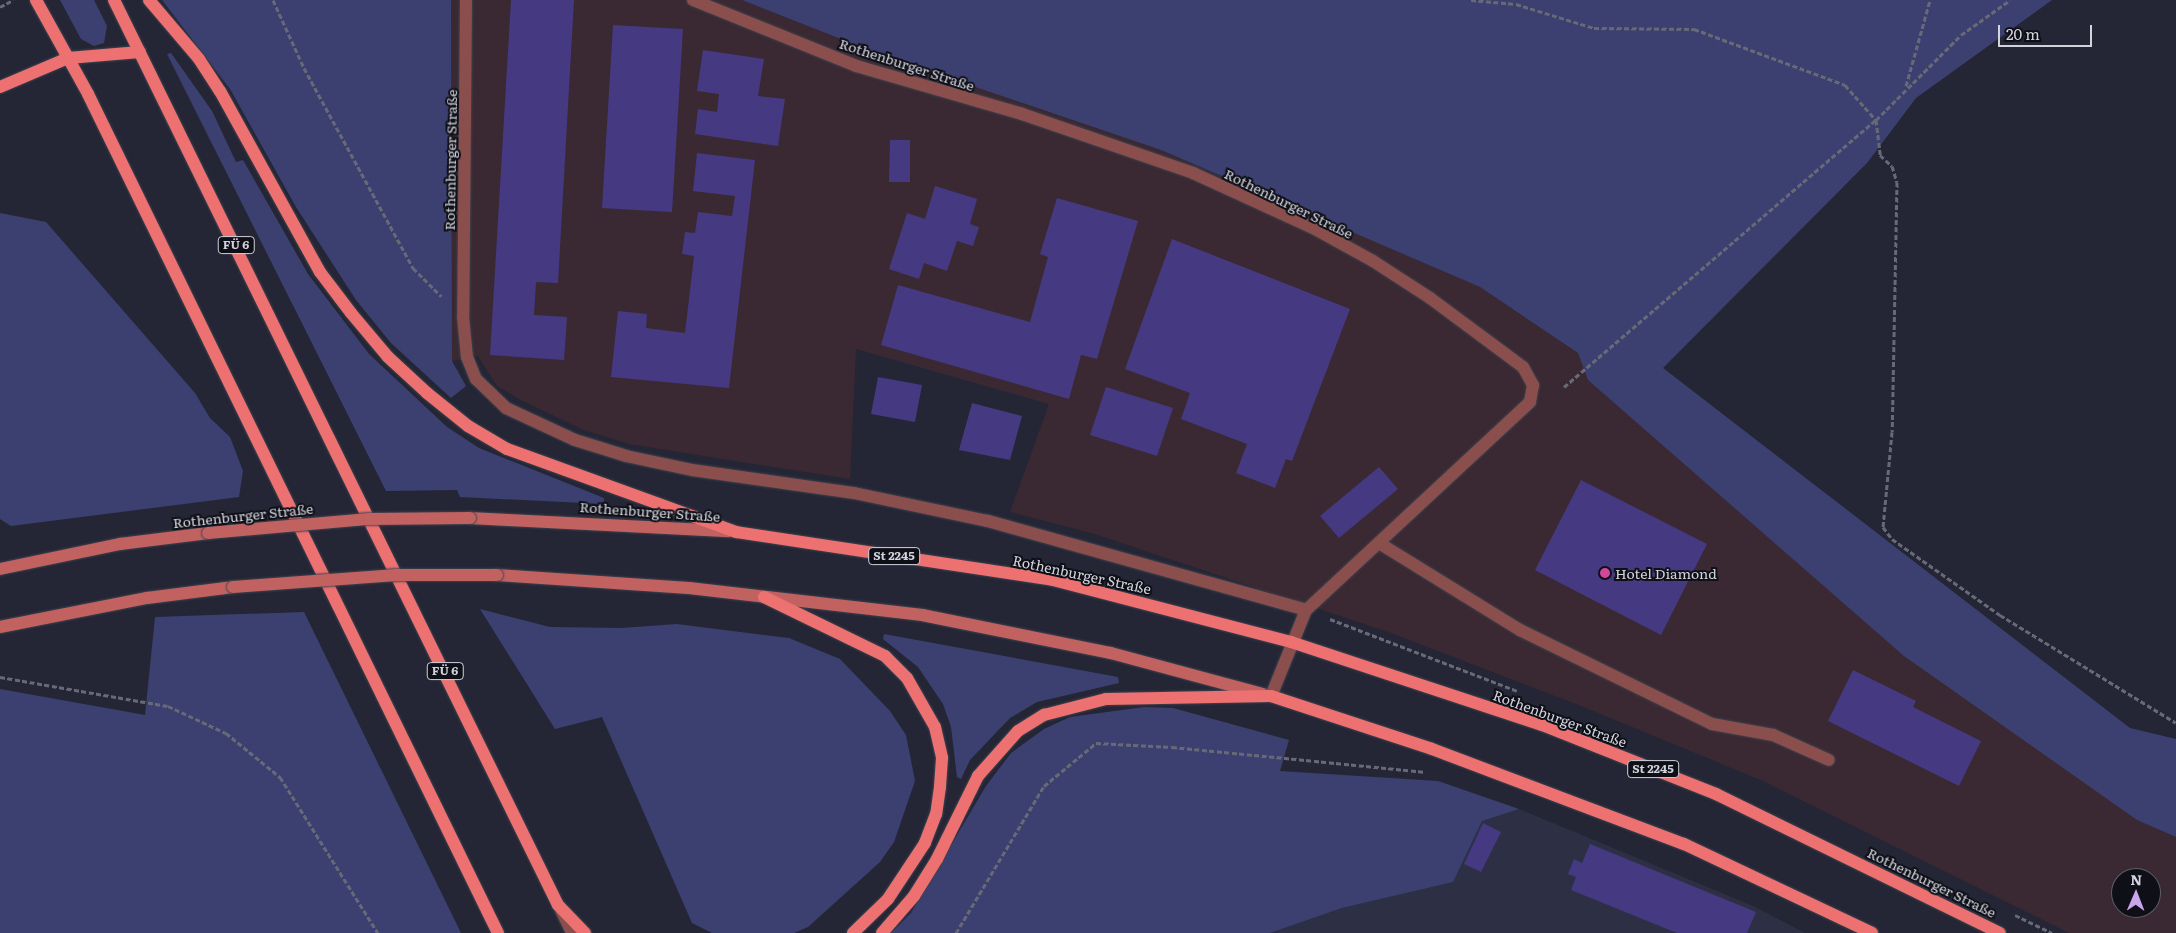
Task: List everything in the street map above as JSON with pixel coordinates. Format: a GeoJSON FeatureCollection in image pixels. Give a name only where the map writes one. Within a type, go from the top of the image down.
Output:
{"type":"FeatureCollection","features":[{"type":"Feature","properties":{"kind":"main road"},"geometry":{"type":"LineString","coordinates":[[36,0],[68,58],[498,933]]}},
{"type":"Feature","properties":{"kind":"main road","name":"FÜ 6"},"geometry":{"type":"LineString","coordinates":[[114,0],[558,904]]}},
{"type":"Feature","properties":{"kind":"main road"},"geometry":{"type":"LineString","coordinates":[[149,0],[200,59],[220,91],[320,272],[388,357],[468,426],[507,448],[736,532]]}},
{"type":"Feature","properties":{"kind":"main road"},"geometry":{"type":"LineString","coordinates":[[0,87],[68,58],[140,52]]}},
{"type":"Feature","properties":{"kind":"main road","name":"Rothenburger Straße"},"geometry":{"type":"LineString","coordinates":[[0,569],[120,544],[208,533],[342,520],[470,518],[736,532],[1052,580],[1291,642],[1542,725],[1716,794],[2000,933]]}},
{"type":"Feature","properties":{"kind":"main road"},"geometry":{"type":"LineString","coordinates":[[0,627],[147,598],[233,587],[397,575],[497,575],[764,597],[922,616],[1111,652],[1271,696],[1432,749],[1684,844],[1872,933]]}},
{"type":"Feature","properties":{"kind":"main road"},"geometry":{"type":"LineString","coordinates":[[764,597],[885,656],[907,678],[935,728],[942,758],[940,787],[936,814],[925,843],[888,899],[853,933]]}},
{"type":"Feature","properties":{"kind":"main road"},"geometry":{"type":"LineString","coordinates":[[882,933],[914,896],[937,859],[978,776],[1018,731],[1044,715],[1106,699],[1271,696]]}},
{"type":"Feature","properties":{"kind":"main road"},"geometry":{"type":"LineString","coordinates":[[558,904],[585,933]]}},
{"type":"Feature","properties":{"kind":"street","name":"Rothenburger Straße"},"geometry":{"type":"LineString","coordinates":[[466,0],[463,317],[467,357],[476,379],[489,394],[528,420],[575,440],[692,470],[854,492],[988,521],[1306,610]]}},
{"type":"Feature","properties":{"kind":"street","name":"Rothenburger Straße"},"geometry":{"type":"LineString","coordinates":[[693,0],[856,66],[1022,114],[1193,173],[1313,228],[1372,261],[1430,298],[1523,368],[1533,385],[1530,402],[1306,610],[1291,642],[1271,696]]}},
{"type":"Feature","properties":{"kind":"street"},"geometry":{"type":"LineString","coordinates":[[1379,543],[1520,630],[1712,724],[1773,735],[1829,760]]}},
{"type":"Feature","properties":{"kind":"street"},"geometry":{"type":"LineString","coordinates":[[558,904],[572,933]]}},
{"type":"Feature","properties":{"kind":"path"},"geometry":{"type":"LineString","coordinates":[[0,7],[13,0]]}},
{"type":"Feature","properties":{"kind":"path"},"geometry":{"type":"LineString","coordinates":[[273,0],[304,68],[413,268],[463,317]]}},
{"type":"Feature","properties":{"kind":"path"},"geometry":{"type":"LineString","coordinates":[[1471,0],[1516,4],[1594,28],[1694,29],[1845,85],[1876,120],[1880,155],[1892,166],[1899,204],[1892,432],[1883,527],[1892,539],[2000,615],[2176,723]]}},
{"type":"Feature","properties":{"kind":"path"},"geometry":{"type":"LineString","coordinates":[[1906,86],[1930,0]]}},
{"type":"Feature","properties":{"kind":"path"},"geometry":{"type":"LineString","coordinates":[[1564,387],[1876,120],[1906,86],[1960,36],[2010,0]]}},
{"type":"Feature","properties":{"kind":"path"},"geometry":{"type":"LineString","coordinates":[[0,677],[168,706],[226,733],[280,777],[378,933]]}},
{"type":"Feature","properties":{"kind":"path"},"geometry":{"type":"LineString","coordinates":[[956,933],[1044,786],[1096,743],[1172,747],[1436,773]]}},
{"type":"Feature","properties":{"kind":"shaded area"},"geometry":{"type":"Polygon","coordinates":[[[60,0],[94,0],[107,26],[104,43],[94,46],[81,39],[60,0]]]}},
{"type":"Feature","properties":{"kind":"shaded area"},"geometry":{"type":"Polygon","coordinates":[[[162,0],[451,0],[452,361],[466,386],[451,398],[391,343],[356,300],[296,207],[230,89],[162,0]]]}},
{"type":"Feature","properties":{"kind":"shaded area"},"geometry":{"type":"Polygon","coordinates":[[[451,0],[742,0],[884,56],[1161,150],[1480,287],[1578,353],[1588,380],[2137,820],[2176,837],[2176,933],[2069,933],[1763,781],[1579,705],[1391,633],[1095,534],[1010,512],[1049,404],[856,349],[850,479],[629,444],[584,430],[521,400],[497,386],[478,356],[452,361],[451,0]]]}},
{"type":"Feature","properties":{"kind":"shaded area"},"geometry":{"type":"Polygon","coordinates":[[[742,0],[2052,0],[1916,98],[1867,163],[1663,368],[2130,728],[2176,739],[2176,837],[2137,820],[1904,656],[1588,380],[1578,353],[1480,287],[1161,150],[884,56],[742,0]]]}},
{"type":"Feature","properties":{"kind":"shaded area"},"geometry":{"type":"Polygon","coordinates":[[[171,53],[212,111],[236,162],[243,160],[308,274],[369,354],[447,427],[479,448],[604,498],[604,504],[460,497],[457,490],[386,491],[167,54],[171,53]]]}},
{"type":"Feature","properties":{"kind":"shaded area"},"geometry":{"type":"Polygon","coordinates":[[[0,213],[46,222],[195,393],[210,418],[230,437],[243,471],[239,497],[11,526],[0,519],[0,213]]]}},
{"type":"Feature","properties":{"kind":"shaded area"},"geometry":{"type":"Polygon","coordinates":[[[480,609],[550,627],[622,628],[677,624],[789,638],[840,659],[890,711],[906,735],[915,781],[894,842],[880,862],[808,927],[794,933],[712,933],[692,923],[602,717],[555,729],[480,609]]]}},
{"type":"Feature","properties":{"kind":"shaded area"},"geometry":{"type":"Polygon","coordinates":[[[304,612],[461,933],[0,933],[0,689],[145,715],[155,617],[304,612]]]}},
{"type":"Feature","properties":{"kind":"shaded area"},"geometry":{"type":"Polygon","coordinates":[[[884,634],[1118,677],[1119,683],[1037,702],[1010,718],[970,760],[961,779],[957,777],[951,727],[943,704],[918,667],[883,639],[884,634]]]}},
{"type":"Feature","properties":{"kind":"shaded area"},"geometry":{"type":"Polygon","coordinates":[[[1144,707],[1173,708],[1289,740],[1280,771],[1438,781],[1519,809],[1482,821],[1453,882],[1342,908],[1270,933],[891,933],[911,913],[986,786],[1011,753],[1044,729],[1070,717],[1144,707]]]}},
{"type":"Feature","properties":{"kind":"shaded area"},"geometry":{"type":"Polygon","coordinates":[[[1519,809],[1753,906],[1805,933],[1270,933],[1342,908],[1452,882],[1482,821],[1519,809]]]}},
{"type":"Feature","properties":{"kind":"building"},"geometry":{"type":"Polygon","coordinates":[[[511,0],[574,0],[558,283],[536,282],[534,315],[567,317],[564,360],[490,355],[511,0]]]}},
{"type":"Feature","properties":{"kind":"building"},"geometry":{"type":"Polygon","coordinates":[[[613,25],[683,29],[672,212],[602,208],[613,25]]]}},
{"type":"Feature","properties":{"kind":"building"},"geometry":{"type":"Polygon","coordinates":[[[703,50],[764,59],[758,96],[785,99],[778,146],[695,134],[698,109],[717,112],[719,94],[697,91],[703,50]]]}},
{"type":"Feature","properties":{"kind":"building"},"geometry":{"type":"Polygon","coordinates":[[[890,140],[910,140],[910,182],[889,182],[890,140]]]}},
{"type":"Feature","properties":{"kind":"building"},"geometry":{"type":"Polygon","coordinates":[[[697,153],[755,160],[729,388],[611,377],[618,311],[647,314],[646,328],[685,333],[694,256],[682,254],[685,232],[695,233],[698,212],[732,216],[735,196],[693,191],[697,153]]]}},
{"type":"Feature","properties":{"kind":"building"},"geometry":{"type":"Polygon","coordinates":[[[935,186],[977,199],[970,224],[979,227],[973,246],[957,241],[947,271],[924,263],[919,279],[889,269],[907,213],[925,219],[935,186]]]}},
{"type":"Feature","properties":{"kind":"building"},"geometry":{"type":"Polygon","coordinates":[[[1057,198],[1138,221],[1097,359],[1081,355],[1069,399],[881,345],[898,285],[1030,322],[1048,257],[1040,254],[1057,198]]]}},
{"type":"Feature","properties":{"kind":"building"},"geometry":{"type":"Polygon","coordinates":[[[1172,239],[1350,309],[1292,461],[1286,459],[1275,488],[1236,473],[1247,444],[1181,419],[1190,393],[1125,369],[1172,239]]]}},
{"type":"Feature","properties":{"kind":"building"},"geometry":{"type":"Polygon","coordinates":[[[878,377],[922,385],[915,422],[871,414],[878,377]]]}},
{"type":"Feature","properties":{"kind":"building"},"geometry":{"type":"Polygon","coordinates":[[[1106,387],[1173,408],[1157,456],[1090,435],[1106,387]]]}},
{"type":"Feature","properties":{"kind":"building"},"geometry":{"type":"Polygon","coordinates":[[[972,403],[1022,416],[1010,460],[959,450],[972,403]]]}},
{"type":"Feature","properties":{"kind":"building"},"geometry":{"type":"Polygon","coordinates":[[[1379,467],[1398,489],[1339,538],[1320,516],[1379,467]]]}},
{"type":"Feature","properties":{"kind":"building"},"geometry":{"type":"Polygon","coordinates":[[[1581,480],[1707,544],[1661,635],[1535,570],[1581,480]]]}},
{"type":"Feature","properties":{"kind":"building"},"geometry":{"type":"Polygon","coordinates":[[[1853,670],[1916,701],[1913,707],[1981,741],[1959,786],[1828,721],[1853,670]]]}},
{"type":"Feature","properties":{"kind":"building"},"geometry":{"type":"Polygon","coordinates":[[[1483,823],[1501,832],[1481,872],[1464,864],[1483,823]]]}},
{"type":"Feature","properties":{"kind":"building"},"geometry":{"type":"Polygon","coordinates":[[[1590,844],[1756,912],[1747,933],[1677,933],[1571,890],[1576,877],[1568,874],[1574,859],[1582,863],[1590,844]]]}},
{"type":"Feature","properties":{"kind":"place","name":"Hotel Diamond"},"geometry":{"type":"Point","coordinates":[1605,573]}}]}
